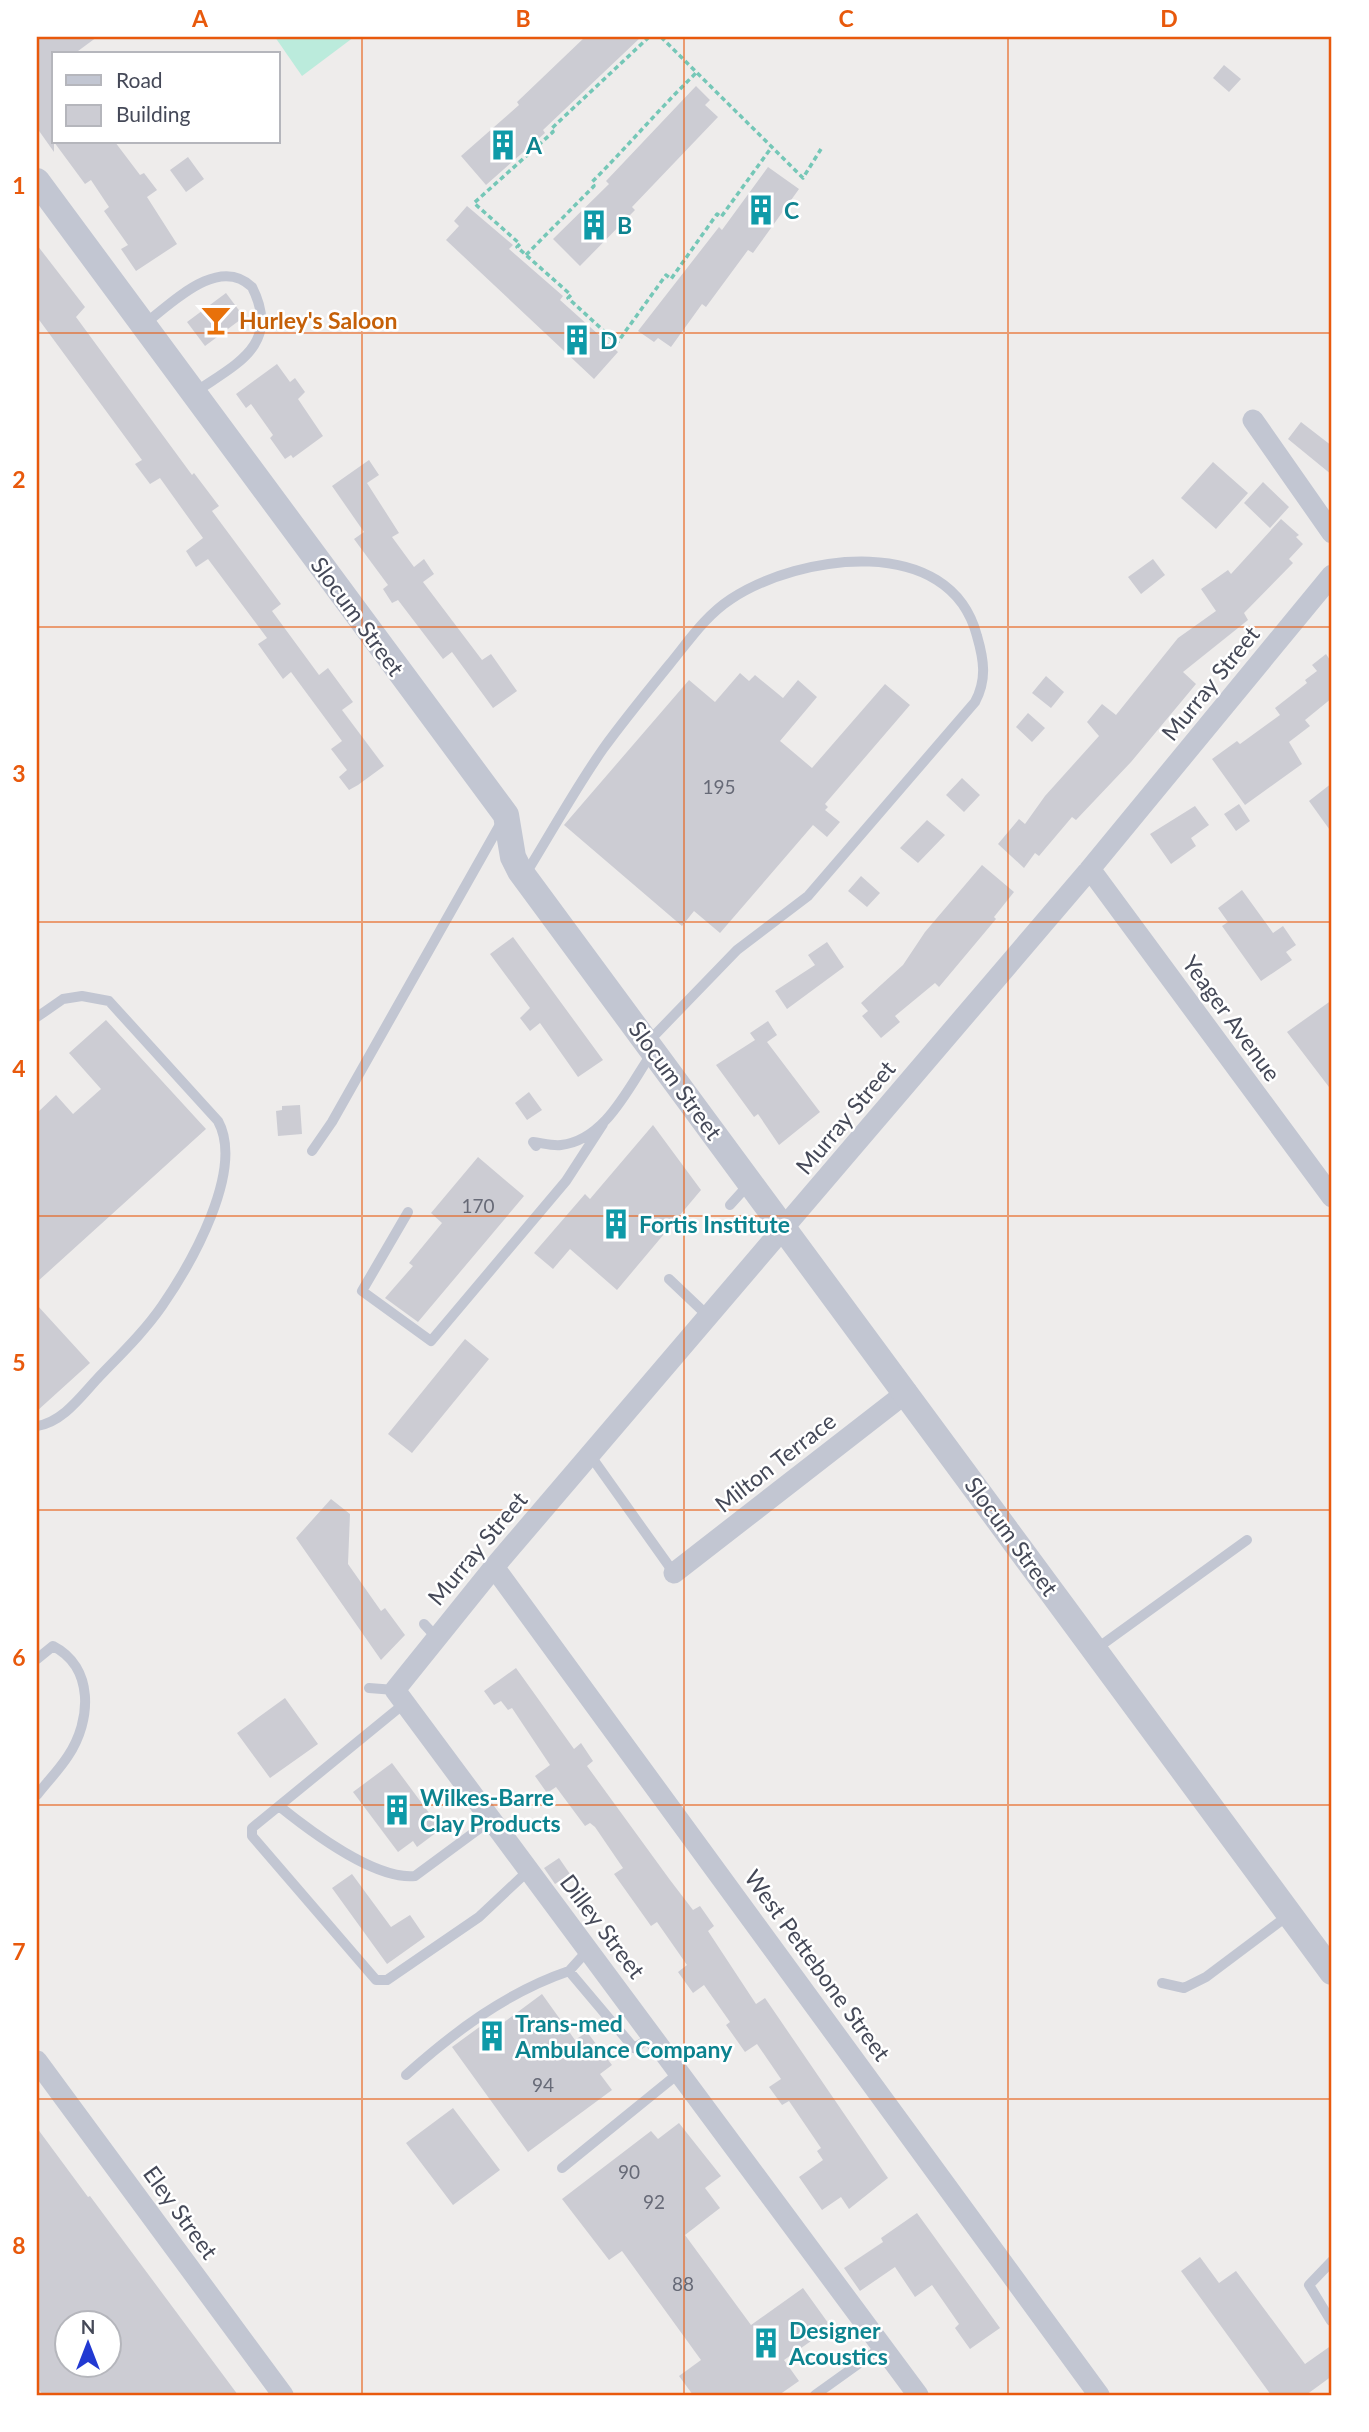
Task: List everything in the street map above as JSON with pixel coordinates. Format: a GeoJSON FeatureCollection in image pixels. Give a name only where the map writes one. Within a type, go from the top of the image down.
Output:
{"type":"FeatureCollection","features":[{"type":"Feature","properties":{"kind":"street","name":"Slocum Street"},"geometry":{"type":"LineString","coordinates":[[37,181],[506,815],[513,857],[525,876],[1332,1972]]}},
{"type":"Feature","properties":{"kind":"street"},"geometry":{"type":"LineString","coordinates":[[1253,419],[1332,533]]}},
{"type":"Feature","properties":{"kind":"street","name":"Murray Street"},"geometry":{"type":"LineString","coordinates":[[400,1696],[431,1631],[494,1567],[1090,869],[1332,575]]}},
{"type":"Feature","properties":{"kind":"street","name":"Yeager Avenue"},"geometry":{"type":"LineString","coordinates":[[1090,869],[1332,1197]]}},
{"type":"Feature","properties":{"kind":"street","name":"Milton Terrace"},"geometry":{"type":"LineString","coordinates":[[674,1573],[907,1392]]}},
{"type":"Feature","properties":{"kind":"street","name":"West Pettebone Street"},"geometry":{"type":"LineString","coordinates":[[494,1567],[1099,2395]]}},
{"type":"Feature","properties":{"kind":"street","name":"Dilley Street"},"geometry":{"type":"LineString","coordinates":[[400,1696],[918,2395]]}},
{"type":"Feature","properties":{"kind":"street","name":"Eley Street"},"geometry":{"type":"LineString","coordinates":[[37,2061],[283,2395]]}},
{"type":"Feature","properties":{"kind":"lane"},"geometry":{"type":"LineString","coordinates":[[143,325],[204,281],[235,276],[252,287],[260,313],[256,343],[230,371],[194,393]]}},
{"type":"Feature","properties":{"kind":"lane"},"geometry":{"type":"LineString","coordinates":[[408,1212],[362,1292],[431,1341],[566,1181],[651,1046],[737,950],[808,896],[975,702],[983,689],[984,677],[978,639],[966,610],[932,577],[900,565],[877,561],[807,566],[764,581],[732,598],[696,631],[603,749],[525,876]]}},
{"type":"Feature","properties":{"kind":"lane"},"geometry":{"type":"LineString","coordinates":[[312,1151],[332,1122],[506,815]]}},
{"type":"Feature","properties":{"kind":"lane"},"geometry":{"type":"LineString","coordinates":[[37,1017],[63,999],[82,996],[109,1001],[218,1121],[226,1135],[227,1152],[226,1169],[193,1254],[161,1307],[64,1414],[37,1426]]}},
{"type":"Feature","properties":{"kind":"lane"},"geometry":{"type":"LineString","coordinates":[[536,1146],[533,1142],[561,1145],[590,1134],[603,1124]]}},
{"type":"Feature","properties":{"kind":"lane"},"geometry":{"type":"LineString","coordinates":[[730,1205],[750,1182]]}},
{"type":"Feature","properties":{"kind":"lane"},"geometry":{"type":"LineString","coordinates":[[669,1279],[708,1316]]}},
{"type":"Feature","properties":{"kind":"lane"},"geometry":{"type":"LineString","coordinates":[[590,1455],[674,1573]]}},
{"type":"Feature","properties":{"kind":"lane"},"geometry":{"type":"LineString","coordinates":[[1096,1649],[1247,1540]]}},
{"type":"Feature","properties":{"kind":"lane"},"geometry":{"type":"LineString","coordinates":[[37,1659],[53,1646],[69,1654],[83,1677],[86,1713],[69,1755],[37,1795]]}},
{"type":"Feature","properties":{"kind":"lane"},"geometry":{"type":"LineString","coordinates":[[369,1688],[400,1696]]}},
{"type":"Feature","properties":{"kind":"lane"},"geometry":{"type":"LineString","coordinates":[[400,1696],[252,1828],[252,1836],[376,1980],[387,1980],[479,1917],[529,1870]]}},
{"type":"Feature","properties":{"kind":"lane"},"geometry":{"type":"LineString","coordinates":[[279,1806],[320,1840],[399,1878],[415,1876],[491,1820]]}},
{"type":"Feature","properties":{"kind":"lane"},"geometry":{"type":"LineString","coordinates":[[1162,1983],[1184,1988],[1206,1977],[1290,1914]]}},
{"type":"Feature","properties":{"kind":"lane"},"geometry":{"type":"LineString","coordinates":[[406,2076],[450,2036],[535,1982],[569,1971],[588,1950]]}},
{"type":"Feature","properties":{"kind":"lane"},"geometry":{"type":"LineString","coordinates":[[569,1971],[634,2048],[652,2037]]}},
{"type":"Feature","properties":{"kind":"lane"},"geometry":{"type":"LineString","coordinates":[[562,2168],[679,2073]]}},
{"type":"Feature","properties":{"kind":"lane"},"geometry":{"type":"LineString","coordinates":[[1331,2320],[1309,2285],[1332,2260]]}},
{"type":"Feature","properties":{"kind":"lane"},"geometry":{"type":"LineString","coordinates":[[815,2395],[883,2347]]}},
{"type":"Feature","properties":{"kind":"path"},"geometry":{"type":"LineString","coordinates":[[649,37],[551,129],[554,132],[474,203],[520,244],[517,247],[617,342],[666,275],[671,279],[717,214],[721,217],[771,148]]}},
{"type":"Feature","properties":{"kind":"path"},"geometry":{"type":"LineString","coordinates":[[661,37],[803,178],[821,149]]}},
{"type":"Feature","properties":{"kind":"path"},"geometry":{"type":"LineString","coordinates":[[526,255],[594,186],[592,182],[640,134],[652,116],[697,72]]}},
{"type":"Feature","properties":{"kind":"green space"},"geometry":{"type":"Polygon","coordinates":[[[275,37],[354,37],[302,76],[275,37]]]}},
{"type":"Feature","properties":{"kind":"building"},"geometry":{"type":"Polygon","coordinates":[[[37,37],[97,37],[77,52],[52,52],[54,152],[37,128],[37,37]]]}},
{"type":"Feature","properties":{"kind":"building"},"geometry":{"type":"Polygon","coordinates":[[[585,37],[641,37],[543,130],[545,133],[486,185],[461,156],[519,105],[517,102],[585,37]]]}},
{"type":"Feature","properties":{"kind":"building"},"geometry":{"type":"Polygon","coordinates":[[[1224,65],[1241,79],[1229,92],[1213,78],[1224,65]]]}},
{"type":"Feature","properties":{"kind":"building"},"geometry":{"type":"Polygon","coordinates":[[[696,86],[710,100],[705,105],[718,117],[632,207],[635,210],[580,266],[553,239],[609,184],[606,181],[696,86]]]}},
{"type":"Feature","properties":{"kind":"building"},"geometry":{"type":"Polygon","coordinates":[[[55,144],[117,144],[140,175],[144,173],[157,190],[147,197],[177,244],[136,271],[121,249],[128,245],[104,211],[109,207],[91,180],[85,184],[55,144]]]}},
{"type":"Feature","properties":{"kind":"building"},"geometry":{"type":"Polygon","coordinates":[[[188,157],[204,179],[186,192],[170,170],[188,157]]]}},
{"type":"Feature","properties":{"kind":"building"},"geometry":{"type":"Polygon","coordinates":[[[768,167],[799,189],[753,253],[748,250],[706,307],[702,304],[671,347],[658,338],[654,342],[638,331],[719,227],[722,230],[768,167]]]}},
{"type":"Feature","properties":{"kind":"building"},"geometry":{"type":"Polygon","coordinates":[[[467,206],[513,245],[509,249],[563,296],[560,300],[618,352],[594,379],[446,240],[459,226],[454,221],[467,206]]]}},
{"type":"Feature","properties":{"kind":"building"},"geometry":{"type":"Polygon","coordinates":[[[37,245],[85,307],[76,317],[192,475],[194,473],[219,506],[212,511],[281,604],[272,611],[319,675],[328,668],[353,702],[342,710],[384,766],[358,785],[349,790],[339,777],[347,770],[331,749],[342,741],[291,672],[283,679],[258,644],[267,638],[208,559],[196,567],[186,551],[203,538],[160,478],[150,484],[135,464],[142,460],[37,317],[37,245]]]}},
{"type":"Feature","properties":{"kind":"building","name":"Hurley's Saloon"},"geometry":{"type":"Polygon","coordinates":[[[226,293],[244,317],[205,346],[187,322],[226,293]]]}},
{"type":"Feature","properties":{"kind":"building"},"geometry":{"type":"Polygon","coordinates":[[[277,364],[290,382],[295,378],[305,392],[298,399],[323,436],[293,458],[291,455],[285,459],[270,438],[273,435],[251,404],[246,408],[236,394],[277,364]]]}},
{"type":"Feature","properties":{"kind":"building"},"geometry":{"type":"Polygon","coordinates":[[[1301,422],[1332,446],[1332,475],[1288,439],[1301,422]]]}},
{"type":"Feature","properties":{"kind":"building"},"geometry":{"type":"Polygon","coordinates":[[[369,460],[379,475],[367,483],[399,533],[392,537],[414,567],[424,559],[434,574],[423,582],[482,660],[491,654],[517,691],[493,708],[452,652],[443,659],[398,600],[392,603],[383,589],[388,585],[354,539],[364,532],[332,486],[369,460]]]}},
{"type":"Feature","properties":{"kind":"building"},"geometry":{"type":"Polygon","coordinates":[[[1213,462],[1248,493],[1216,529],[1181,498],[1213,462]]]}},
{"type":"Feature","properties":{"kind":"building"},"geometry":{"type":"Polygon","coordinates":[[[1263,482],[1289,507],[1270,528],[1244,503],[1263,482]]]}},
{"type":"Feature","properties":{"kind":"building"},"geometry":{"type":"Polygon","coordinates":[[[1281,519],[1299,535],[1296,537],[1303,544],[1289,559],[1293,563],[1244,613],[1248,620],[1183,672],[1196,684],[1131,762],[1076,820],[1072,817],[1039,856],[1035,853],[1024,868],[998,844],[1019,819],[1025,824],[1045,796],[1099,736],[1087,722],[1102,704],[1116,715],[1178,638],[1216,611],[1201,589],[1228,570],[1231,574],[1281,519]]]}},
{"type":"Feature","properties":{"kind":"building"},"geometry":{"type":"Polygon","coordinates":[[[1153,559],[1165,575],[1141,594],[1128,577],[1153,559]]]}},
{"type":"Feature","properties":{"kind":"building"},"geometry":{"type":"Polygon","coordinates":[[[1326,654],[1330,660],[1332,658],[1332,698],[1305,720],[1310,726],[1289,742],[1302,764],[1245,805],[1212,759],[1237,741],[1240,744],[1280,715],[1275,708],[1307,683],[1305,680],[1317,671],[1312,665],[1326,654]]]}},
{"type":"Feature","properties":{"kind":"building"},"geometry":{"type":"Polygon","coordinates":[[[740,673],[749,681],[755,675],[783,698],[798,680],[817,697],[780,741],[812,768],[885,684],[910,705],[825,804],[828,807],[825,810],[840,822],[827,837],[813,825],[720,933],[694,911],[682,926],[564,825],[689,680],[715,702],[740,673]]]}},
{"type":"Feature","properties":{"kind":"building"},"geometry":{"type":"Polygon","coordinates":[[[1046,676],[1064,692],[1051,708],[1032,693],[1046,676]]]}},
{"type":"Feature","properties":{"kind":"building"},"geometry":{"type":"Polygon","coordinates":[[[1028,713],[1045,728],[1032,742],[1016,727],[1028,713]]]}},
{"type":"Feature","properties":{"kind":"building"},"geometry":{"type":"Polygon","coordinates":[[[962,778],[980,795],[964,812],[946,795],[962,778]]]}},
{"type":"Feature","properties":{"kind":"building"},"geometry":{"type":"Polygon","coordinates":[[[1332,783],[1332,833],[1309,801],[1332,783]]]}},
{"type":"Feature","properties":{"kind":"building"},"geometry":{"type":"Polygon","coordinates":[[[1239,804],[1250,821],[1236,831],[1224,814],[1239,804]]]}},
{"type":"Feature","properties":{"kind":"building"},"geometry":{"type":"Polygon","coordinates":[[[1195,806],[1209,825],[1191,838],[1196,846],[1171,864],[1150,834],[1195,806]]]}},
{"type":"Feature","properties":{"kind":"building"},"geometry":{"type":"Polygon","coordinates":[[[927,820],[945,835],[918,863],[900,848],[927,820]]]}},
{"type":"Feature","properties":{"kind":"building"},"geometry":{"type":"Polygon","coordinates":[[[982,865],[1014,892],[994,917],[996,919],[939,987],[935,983],[895,1016],[900,1022],[881,1038],[862,1016],[868,1011],[861,1003],[903,965],[925,932],[982,865]]]}},
{"type":"Feature","properties":{"kind":"building"},"geometry":{"type":"Polygon","coordinates":[[[861,876],[880,893],[867,907],[848,891],[861,876]]]}},
{"type":"Feature","properties":{"kind":"building"},"geometry":{"type":"Polygon","coordinates":[[[1242,890],[1273,933],[1283,926],[1296,945],[1286,952],[1292,960],[1261,981],[1222,926],[1228,922],[1218,908],[1242,890]]]}},
{"type":"Feature","properties":{"kind":"building"},"geometry":{"type":"Polygon","coordinates":[[[513,937],[603,1060],[578,1077],[540,1023],[530,1031],[520,1018],[530,1008],[490,954],[513,937]]]}},
{"type":"Feature","properties":{"kind":"building"},"geometry":{"type":"Polygon","coordinates":[[[827,942],[844,967],[787,1009],[775,991],[815,965],[808,955],[827,942]]]}},
{"type":"Feature","properties":{"kind":"building"},"geometry":{"type":"Polygon","coordinates":[[[1332,1000],[1332,1091],[1287,1032],[1332,1000]]]}},
{"type":"Feature","properties":{"kind":"building"},"geometry":{"type":"Polygon","coordinates":[[[106,1020],[206,1129],[37,1282],[37,1113],[56,1095],[73,1114],[101,1089],[69,1053],[106,1020]]]}},
{"type":"Feature","properties":{"kind":"building"},"geometry":{"type":"Polygon","coordinates":[[[768,1021],[777,1035],[767,1042],[820,1112],[779,1145],[758,1114],[754,1117],[716,1065],[755,1040],[750,1033],[768,1021]]]}},
{"type":"Feature","properties":{"kind":"building"},"geometry":{"type":"Polygon","coordinates":[[[529,1092],[542,1110],[527,1120],[515,1103],[529,1092]]]}},
{"type":"Feature","properties":{"kind":"building"},"geometry":{"type":"Polygon","coordinates":[[[300,1105],[302,1134],[278,1136],[276,1111],[282,1110],[282,1106],[300,1105]]]}},
{"type":"Feature","properties":{"kind":"building","name":"Fortis Institute"},"geometry":{"type":"Polygon","coordinates":[[[653,1125],[701,1190],[617,1290],[570,1249],[553,1269],[534,1253],[585,1194],[590,1199],[653,1125]]]}},
{"type":"Feature","properties":{"kind":"building"},"geometry":{"type":"Polygon","coordinates":[[[478,1157],[524,1196],[418,1322],[385,1298],[413,1266],[409,1263],[442,1223],[431,1213],[478,1157]]]}},
{"type":"Feature","properties":{"kind":"building"},"geometry":{"type":"Polygon","coordinates":[[[37,1305],[90,1363],[37,1411],[37,1305]]]}},
{"type":"Feature","properties":{"kind":"building"},"geometry":{"type":"Polygon","coordinates":[[[465,1339],[489,1359],[412,1453],[388,1434],[465,1339]]]}},
{"type":"Feature","properties":{"kind":"building"},"geometry":{"type":"Polygon","coordinates":[[[331,1499],[350,1514],[348,1564],[381,1611],[385,1608],[405,1635],[381,1660],[296,1538],[331,1499]]]}},
{"type":"Feature","properties":{"kind":"building"},"geometry":{"type":"Polygon","coordinates":[[[516,1668],[574,1749],[581,1743],[593,1761],[587,1766],[693,1910],[700,1906],[714,1926],[708,1931],[756,2004],[765,1998],[888,2178],[849,2209],[841,2197],[822,2210],[799,2177],[823,2160],[817,2151],[821,2148],[789,2101],[782,2105],[769,2087],[781,2079],[757,2044],[745,2052],[726,2025],[730,2022],[704,1985],[693,1993],[678,1972],[687,1965],[657,1922],[651,1926],[614,1874],[623,1868],[595,1827],[590,1823],[585,1826],[556,1787],[547,1793],[535,1776],[550,1765],[512,1708],[508,1710],[501,1701],[494,1705],[484,1691],[516,1668]]]}},
{"type":"Feature","properties":{"kind":"building"},"geometry":{"type":"Polygon","coordinates":[[[285,1698],[318,1744],[270,1778],[237,1733],[285,1698]]]}},
{"type":"Feature","properties":{"kind":"building","name":"Wilkes-Barre Clay Products"},"geometry":{"type":"Polygon","coordinates":[[[392,1763],[441,1829],[417,1847],[413,1841],[398,1852],[353,1792],[392,1763]]]}},
{"type":"Feature","properties":{"kind":"building"},"geometry":{"type":"Polygon","coordinates":[[[559,1858],[570,1874],[555,1884],[544,1868],[559,1858]]]}},
{"type":"Feature","properties":{"kind":"building"},"geometry":{"type":"Polygon","coordinates":[[[352,1874],[391,1927],[410,1915],[425,1937],[387,1964],[332,1888],[352,1874]]]}},
{"type":"Feature","properties":{"kind":"building"},"geometry":{"type":"Polygon","coordinates":[[[542,1994],[575,2040],[587,2032],[612,2065],[600,2074],[612,2090],[528,2152],[452,2047],[489,2020],[495,2029],[542,1994]]]}},
{"type":"Feature","properties":{"kind":"building"},"geometry":{"type":"Polygon","coordinates":[[[453,2108],[500,2170],[453,2205],[406,2143],[453,2108]]]}},
{"type":"Feature","properties":{"kind":"building"},"geometry":{"type":"Polygon","coordinates":[[[679,2123],[721,2176],[705,2188],[720,2208],[685,2235],[751,2325],[803,2288],[831,2327],[784,2360],[799,2381],[779,2395],[693,2395],[679,2376],[701,2360],[622,2251],[609,2260],[562,2199],[651,2131],[658,2139],[679,2123]]]}},
{"type":"Feature","properties":{"kind":"building"},"geometry":{"type":"Polygon","coordinates":[[[37,2128],[238,2395],[43,2395],[37,2387],[37,2128]]]}},
{"type":"Feature","properties":{"kind":"building"},"geometry":{"type":"Polygon","coordinates":[[[917,2213],[1000,2328],[970,2349],[955,2328],[959,2324],[932,2285],[915,2297],[895,2267],[860,2291],[844,2268],[883,2242],[881,2238],[917,2213]]]}},
{"type":"Feature","properties":{"kind":"building"},"geometry":{"type":"Polygon","coordinates":[[[1200,2257],[1219,2283],[1236,2271],[1305,2364],[1332,2345],[1332,2376],[1306,2395],[1271,2395],[1181,2271],[1200,2257]]]}},
{"type":"Feature","properties":{"kind":"place","name":"A"},"geometry":{"type":"Point","coordinates":[503,145]}},
{"type":"Feature","properties":{"kind":"place","name":"C"},"geometry":{"type":"Point","coordinates":[761,210]}},
{"type":"Feature","properties":{"kind":"place","name":"B"},"geometry":{"type":"Point","coordinates":[594,225]}},
{"type":"Feature","properties":{"kind":"place","name":"Hurley's Saloon"},"geometry":{"type":"Point","coordinates":[216,320]}},
{"type":"Feature","properties":{"kind":"place","name":"D"},"geometry":{"type":"Point","coordinates":[577,340]}},
{"type":"Feature","properties":{"kind":"place","name":"Fortis Institute"},"geometry":{"type":"Point","coordinates":[616,1224]}},
{"type":"Feature","properties":{"kind":"place","name":"Wilkes-Barre Clay Products"},"geometry":{"type":"Point","coordinates":[397,1810]}},
{"type":"Feature","properties":{"kind":"place","name":"Trans-med Ambulance Company"},"geometry":{"type":"Point","coordinates":[492,2036]}},
{"type":"Feature","properties":{"kind":"place","name":"Designer Acoustics"},"geometry":{"type":"Point","coordinates":[766,2343]}}]}
